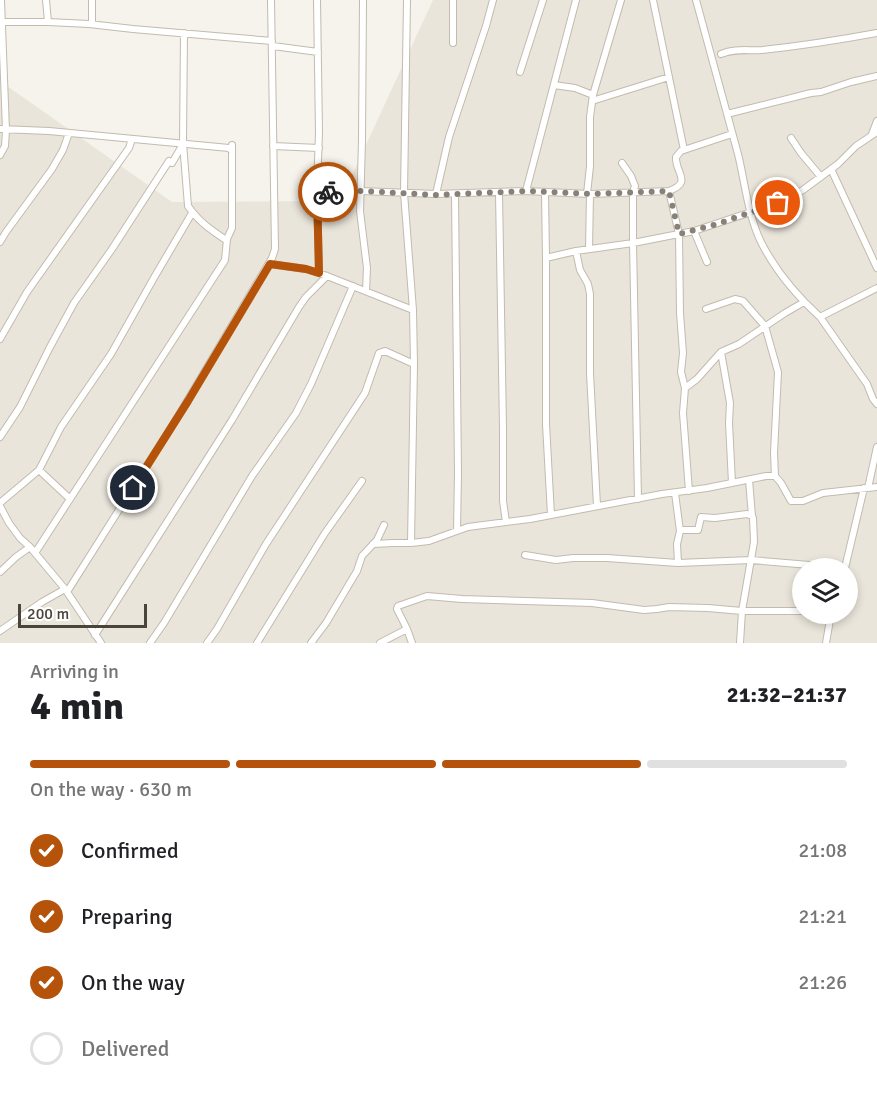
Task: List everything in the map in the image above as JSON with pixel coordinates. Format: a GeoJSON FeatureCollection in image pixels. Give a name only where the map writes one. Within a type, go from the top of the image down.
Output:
{"type":"FeatureCollection","features":[{"type":"Feature","properties":{"kind":"street"},"geometry":{"type":"LineString","coordinates":[[0,155],[5,146],[1,0]]}},
{"type":"Feature","properties":{"kind":"street"},"geometry":{"type":"LineString","coordinates":[[46,0],[48,22]]}},
{"type":"Feature","properties":{"kind":"street"},"geometry":{"type":"LineString","coordinates":[[92,0],[92,24]]}},
{"type":"Feature","properties":{"kind":"street"},"geometry":{"type":"LineString","coordinates":[[0,631],[66,590],[177,418],[270,264],[275,249],[271,0]]}},
{"type":"Feature","properties":{"kind":"street"},"geometry":{"type":"LineString","coordinates":[[317,0],[319,273]]}},
{"type":"Feature","properties":{"kind":"street"},"geometry":{"type":"LineString","coordinates":[[363,0],[360,211],[367,268],[366,291]]}},
{"type":"Feature","properties":{"kind":"street"},"geometry":{"type":"LineString","coordinates":[[407,0],[404,192],[413,310],[411,543]]}},
{"type":"Feature","properties":{"kind":"street"},"geometry":{"type":"LineString","coordinates":[[453,0],[453,43]]}},
{"type":"Feature","properties":{"kind":"street"},"geometry":{"type":"LineString","coordinates":[[436,195],[449,137],[493,0]]}},
{"type":"Feature","properties":{"kind":"street"},"geometry":{"type":"LineString","coordinates":[[520,72],[543,0]]}},
{"type":"Feature","properties":{"kind":"street"},"geometry":{"type":"LineString","coordinates":[[526,191],[576,0]]}},
{"type":"Feature","properties":{"kind":"street"},"geometry":{"type":"LineString","coordinates":[[590,249],[588,194],[592,98],[621,0]]}},
{"type":"Feature","properties":{"kind":"street"},"geometry":{"type":"LineString","coordinates":[[653,0],[684,150]]}},
{"type":"Feature","properties":{"kind":"street"},"geometry":{"type":"LineString","coordinates":[[696,0],[760,241],[775,266],[804,302],[820,317],[863,377],[877,404]]}},
{"type":"Feature","properties":{"kind":"street"},"geometry":{"type":"LineString","coordinates":[[1,22],[92,24],[273,43],[318,52]]}},
{"type":"Feature","properties":{"kind":"street"},"geometry":{"type":"LineString","coordinates":[[184,33],[183,143],[188,206],[205,226],[226,240],[228,239]]}},
{"type":"Feature","properties":{"kind":"street"},"geometry":{"type":"LineString","coordinates":[[721,54],[729,51],[759,50],[877,33]]}},
{"type":"Feature","properties":{"kind":"street"},"geometry":{"type":"LineString","coordinates":[[727,114],[877,76]]}},
{"type":"Feature","properties":{"kind":"street"},"geometry":{"type":"LineString","coordinates":[[554,84],[575,88],[592,98],[669,77]]}},
{"type":"Feature","properties":{"kind":"street"},"geometry":{"type":"LineString","coordinates":[[546,258],[694,231],[751,213],[795,195],[875,133],[877,121]]}},
{"type":"Feature","properties":{"kind":"street"},"geometry":{"type":"LineString","coordinates":[[3,129],[232,148],[232,228],[225,260],[35,553]]}},
{"type":"Feature","properties":{"kind":"street"},"geometry":{"type":"LineString","coordinates":[[0,242],[52,169],[63,150],[69,133]]}},
{"type":"Feature","properties":{"kind":"street"},"geometry":{"type":"LineString","coordinates":[[317,191],[333,193],[404,192],[436,195],[526,191],[588,194],[669,191],[681,183],[682,177],[676,163],[676,157],[681,151],[732,134]]}},
{"type":"Feature","properties":{"kind":"street"},"geometry":{"type":"LineString","coordinates":[[791,138],[821,177]]}},
{"type":"Feature","properties":{"kind":"street"},"geometry":{"type":"LineString","coordinates":[[0,339],[27,292],[129,148],[132,139]]}},
{"type":"Feature","properties":{"kind":"street"},"geometry":{"type":"LineString","coordinates":[[0,437],[20,406],[70,311],[183,143]]}},
{"type":"Feature","properties":{"kind":"street"},"geometry":{"type":"LineString","coordinates":[[273,146],[319,148]]}},
{"type":"Feature","properties":{"kind":"street"},"geometry":{"type":"LineString","coordinates":[[622,163],[635,186],[633,243],[638,499]]}},
{"type":"Feature","properties":{"kind":"street"},"geometry":{"type":"LineString","coordinates":[[831,169],[877,268]]}},
{"type":"Feature","properties":{"kind":"street"},"geometry":{"type":"LineString","coordinates":[[669,191],[679,234],[683,353],[681,372],[685,388],[682,413],[689,491]]}},
{"type":"Feature","properties":{"kind":"street"},"geometry":{"type":"LineString","coordinates":[[545,192],[546,424],[551,515]]}},
{"type":"Feature","properties":{"kind":"street"},"geometry":{"type":"LineString","coordinates":[[499,193],[503,501],[506,522]]}},
{"type":"Feature","properties":{"kind":"street"},"geometry":{"type":"LineString","coordinates":[[455,194],[457,531]]}},
{"type":"Feature","properties":{"kind":"street"},"geometry":{"type":"LineString","coordinates":[[192,213],[111,354],[61,427],[39,470],[0,507],[20,538],[66,590],[99,641],[299,307],[327,276]]}},
{"type":"Feature","properties":{"kind":"street"},"geometry":{"type":"LineString","coordinates":[[694,231],[706,262]]}},
{"type":"Feature","properties":{"kind":"street"},"geometry":{"type":"LineString","coordinates":[[576,251],[580,270],[588,284],[590,294],[590,373],[597,506]]}},
{"type":"Feature","properties":{"kind":"street"},"geometry":{"type":"LineString","coordinates":[[270,264],[319,273],[413,310]]}},
{"type":"Feature","properties":{"kind":"street"},"geometry":{"type":"LineString","coordinates":[[150,643],[252,476],[296,413],[312,384],[353,286]]}},
{"type":"Feature","properties":{"kind":"street"},"geometry":{"type":"LineString","coordinates":[[820,317],[877,288]]}},
{"type":"Feature","properties":{"kind":"street"},"geometry":{"type":"LineString","coordinates":[[706,309],[739,299],[765,326],[778,378],[775,476],[791,501],[803,501],[824,493],[877,487]]}},
{"type":"Feature","properties":{"kind":"street"},"geometry":{"type":"LineString","coordinates":[[685,388],[697,379],[721,352],[739,344],[804,302]]}},
{"type":"Feature","properties":{"kind":"street"},"geometry":{"type":"LineString","coordinates":[[207,643],[266,544],[365,393],[379,353],[385,351],[414,364]]}},
{"type":"Feature","properties":{"kind":"street"},"geometry":{"type":"LineString","coordinates":[[721,352],[730,403],[732,483]]}},
{"type":"Feature","properties":{"kind":"street"},"geometry":{"type":"LineString","coordinates":[[848,558],[877,447]]}},
{"type":"Feature","properties":{"kind":"street"},"geometry":{"type":"LineString","coordinates":[[39,470],[70,500]]}},
{"type":"Feature","properties":{"kind":"street"},"geometry":{"type":"LineString","coordinates":[[374,544],[429,541],[468,527],[775,476]]}},
{"type":"Feature","properties":{"kind":"street"},"geometry":{"type":"LineString","coordinates":[[740,643],[742,611],[754,542],[749,480]]}},
{"type":"Feature","properties":{"kind":"street"},"geometry":{"type":"LineString","coordinates":[[257,643],[325,533],[362,481]]}},
{"type":"Feature","properties":{"kind":"street"},"geometry":{"type":"LineString","coordinates":[[675,493],[680,531],[677,544],[678,562]]}},
{"type":"Feature","properties":{"kind":"street"},"geometry":{"type":"LineString","coordinates":[[680,531],[698,530],[700,519],[703,516],[715,518],[747,514],[752,516]]}},
{"type":"Feature","properties":{"kind":"street"},"geometry":{"type":"LineString","coordinates":[[311,643],[326,623],[357,571],[362,556],[377,540],[384,525]]}},
{"type":"Feature","properties":{"kind":"street"},"geometry":{"type":"LineString","coordinates":[[0,572],[30,547]]}},
{"type":"Feature","properties":{"kind":"street"},"geometry":{"type":"LineString","coordinates":[[525,555],[556,560],[607,558],[678,562],[751,560],[792,563]]}},
{"type":"Feature","properties":{"kind":"street"},"geometry":{"type":"LineString","coordinates":[[412,643],[397,609],[398,606],[427,596],[592,603],[644,610],[669,607],[792,611]]}},
{"type":"Feature","properties":{"kind":"street"},"geometry":{"type":"LineString","coordinates":[[826,643],[829,624]]}},
{"type":"Feature","properties":{"kind":"street"},"geometry":{"type":"LineString","coordinates":[[380,643],[407,629]]}},
{"type":"Feature","properties":{"kind":"shaded area"},"geometry":{"type":"Polygon","coordinates":[[[433,0],[877,0],[877,643],[0,643],[0,81],[172,202],[340,201],[433,0]]]}},
{"type":"Feature","properties":{"kind":"way so far"},"geometry":{"type":"LineString","coordinates":[[328,192],[404,192],[436,195],[526,191],[590,194],[669,191],[679,234],[714,225],[778,203]]}},
{"type":"Feature","properties":{"kind":"route"},"geometry":{"type":"LineString","coordinates":[[133,488],[270,264],[319,273],[317,191],[328,192]]}}]}
